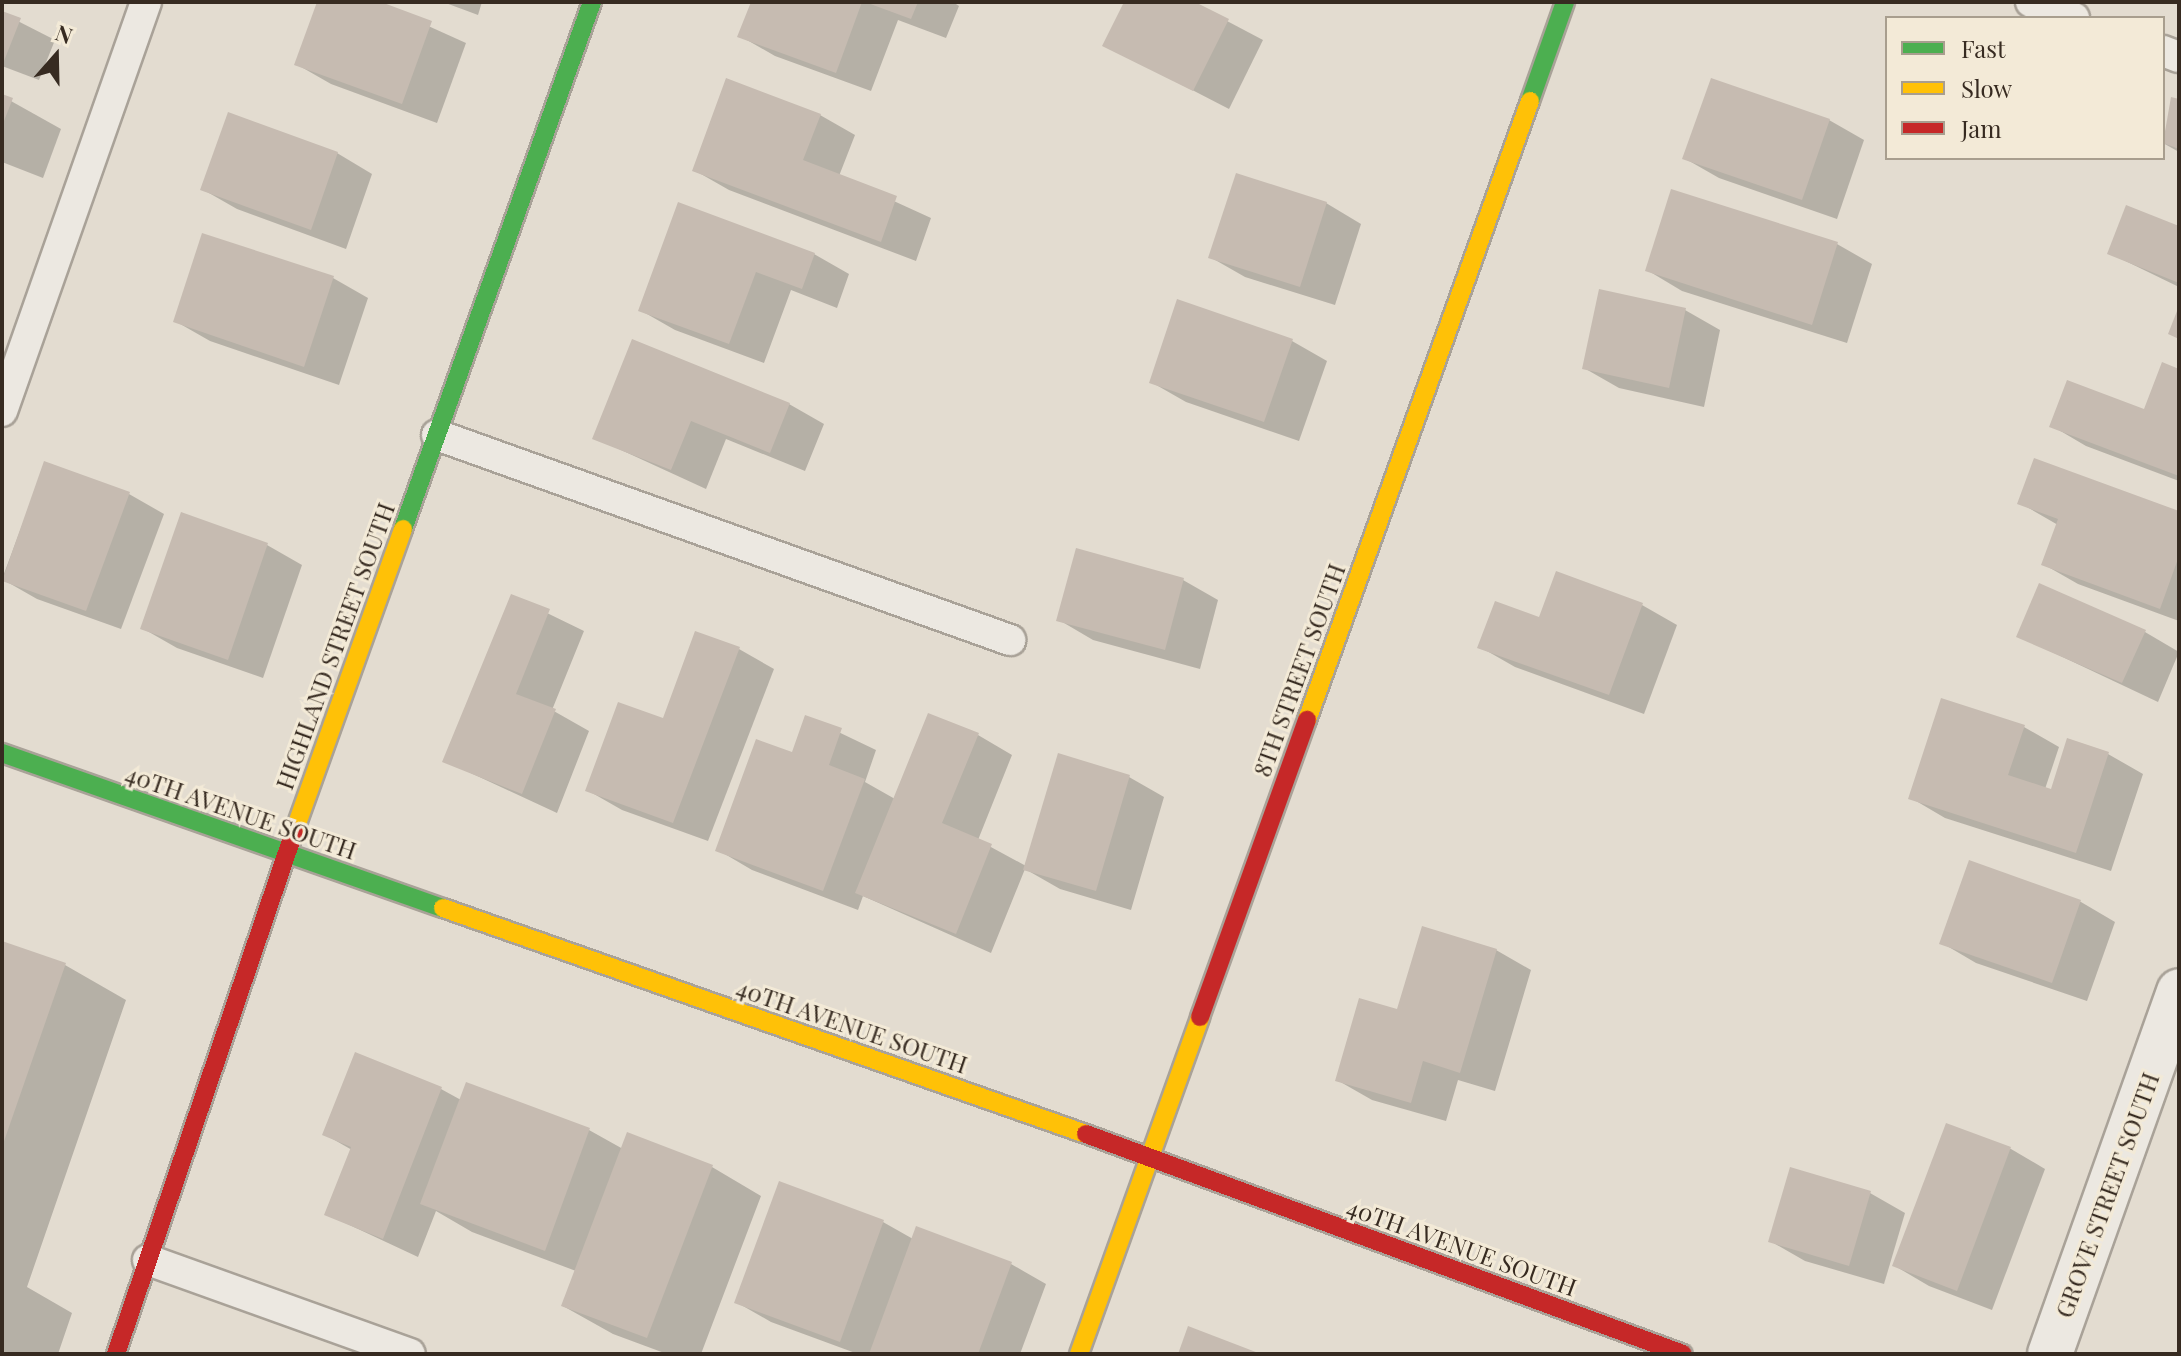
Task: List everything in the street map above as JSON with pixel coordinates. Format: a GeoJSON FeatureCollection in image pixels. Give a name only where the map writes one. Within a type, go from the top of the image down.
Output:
{"type":"FeatureCollection","features":[{"type":"Feature","properties":{"kind":"street","name":"HIGHLAND STREET SOUTH"},"geometry":{"type":"LineString","coordinates":[[116,1354],[286,853],[592,2]]}},
{"type":"Feature","properties":{"kind":"street","name":"8TH STREET SOUTH"},"geometry":{"type":"LineString","coordinates":[[1079,1354],[1565,2]]}},
{"type":"Feature","properties":{"kind":"street","name":"40TH AVENUE SOUTH"},"geometry":{"type":"LineString","coordinates":[[2,753],[1150,1156],[1683,1354]]}},
{"type":"Feature","properties":{"kind":"street","name":"GROVE STREET SOUTH"},"geometry":{"type":"LineString","coordinates":[[2050,1354],[2166,1068],[2179,991]]}},
{"type":"Feature","properties":{"kind":"lane"},"geometry":{"type":"LineString","coordinates":[[2,411],[146,2]]}},
{"type":"Feature","properties":{"kind":"lane"},"geometry":{"type":"LineString","coordinates":[[2031,2],[2069,16]]}},
{"type":"Feature","properties":{"kind":"lane"},"geometry":{"type":"LineString","coordinates":[[437,435],[1010,640]]}},
{"type":"Feature","properties":{"kind":"lane"},"geometry":{"type":"LineString","coordinates":[[148,1260],[410,1354]]}},
{"type":"Feature","properties":{"kind":"building"},"geometry":{"type":"Polygon","coordinates":[[[317,2],[381,2],[432,21],[402,104],[294,65],[317,2]]]}},
{"type":"Feature","properties":{"kind":"building"},"geometry":{"type":"Polygon","coordinates":[[[751,2],[862,2],[836,73],[737,37],[751,2]]]}},
{"type":"Feature","properties":{"kind":"building"},"geometry":{"type":"Polygon","coordinates":[[[865,2],[918,2],[911,19],[865,2]]]}},
{"type":"Feature","properties":{"kind":"building"},"geometry":{"type":"Polygon","coordinates":[[[1124,2],[1195,2],[1229,19],[1193,91],[1102,46],[1124,2]]]}},
{"type":"Feature","properties":{"kind":"building"},"geometry":{"type":"Polygon","coordinates":[[[2,11],[21,18],[2,66],[2,11]]]}},
{"type":"Feature","properties":{"kind":"building"},"geometry":{"type":"Polygon","coordinates":[[[726,78],[821,114],[803,160],[897,196],[881,242],[692,171],[726,78]]]}},
{"type":"Feature","properties":{"kind":"building"},"geometry":{"type":"Polygon","coordinates":[[[1711,78],[1830,119],[1802,200],[1682,159],[1711,78]]]}},
{"type":"Feature","properties":{"kind":"building"},"geometry":{"type":"Polygon","coordinates":[[[2,94],[13,98],[2,126],[2,94]]]}},
{"type":"Feature","properties":{"kind":"building"},"geometry":{"type":"Polygon","coordinates":[[[2171,97],[2179,99],[2179,149],[2165,144],[2171,97]]]}},
{"type":"Feature","properties":{"kind":"building"},"geometry":{"type":"Polygon","coordinates":[[[228,112],[338,152],[311,230],[200,190],[228,112]]]}},
{"type":"Feature","properties":{"kind":"building"},"geometry":{"type":"Polygon","coordinates":[[[1236,173],[1327,202],[1300,287],[1208,258],[1236,173]]]}},
{"type":"Feature","properties":{"kind":"building"},"geometry":{"type":"Polygon","coordinates":[[[1671,189],[1838,242],[1812,325],[1645,271],[1671,189]]]}},
{"type":"Feature","properties":{"kind":"building"},"geometry":{"type":"Polygon","coordinates":[[[678,202],[815,253],[802,289],[756,272],[729,344],[638,311],[678,202]]]}},
{"type":"Feature","properties":{"kind":"building"},"geometry":{"type":"Polygon","coordinates":[[[2126,205],[2179,226],[2179,283],[2107,254],[2126,205]]]}},
{"type":"Feature","properties":{"kind":"building"},"geometry":{"type":"Polygon","coordinates":[[[202,233],[334,276],[304,367],[173,322],[202,233]]]}},
{"type":"Feature","properties":{"kind":"building"},"geometry":{"type":"Polygon","coordinates":[[[1599,289],[1686,308],[1669,388],[1582,369],[1599,289]]]}},
{"type":"Feature","properties":{"kind":"building"},"geometry":{"type":"Polygon","coordinates":[[[1177,299],[1293,339],[1264,422],[1149,383],[1177,299]]]}},
{"type":"Feature","properties":{"kind":"building"},"geometry":{"type":"Polygon","coordinates":[[[2179,306],[2179,339],[2168,334],[2179,306]]]}},
{"type":"Feature","properties":{"kind":"building"},"geometry":{"type":"Polygon","coordinates":[[[632,339],[790,403],[770,453],[691,421],[671,470],[592,439],[632,339]]]}},
{"type":"Feature","properties":{"kind":"building"},"geometry":{"type":"Polygon","coordinates":[[[2162,362],[2179,369],[2179,476],[2049,427],[2067,380],[2144,409],[2162,362]]]}},
{"type":"Feature","properties":{"kind":"building"},"geometry":{"type":"Polygon","coordinates":[[[2034,458],[2179,511],[2179,556],[2160,609],[2041,565],[2058,519],[2017,504],[2034,458]]]}},
{"type":"Feature","properties":{"kind":"building"},"geometry":{"type":"Polygon","coordinates":[[[44,461],[130,492],[86,611],[2,581],[44,461]]]}},
{"type":"Feature","properties":{"kind":"building"},"geometry":{"type":"Polygon","coordinates":[[[181,512],[268,543],[228,660],[140,629],[181,512]]]}},
{"type":"Feature","properties":{"kind":"building"},"geometry":{"type":"Polygon","coordinates":[[[1076,548],[1184,578],[1165,650],[1056,621],[1076,548]]]}},
{"type":"Feature","properties":{"kind":"building"},"geometry":{"type":"Polygon","coordinates":[[[1556,571],[1643,603],[1609,695],[1477,648],[1495,601],[1539,617],[1556,571]]]}},
{"type":"Feature","properties":{"kind":"building"},"geometry":{"type":"Polygon","coordinates":[[[2039,583],[2146,630],[2122,683],[2016,637],[2039,583]]]}},
{"type":"Feature","properties":{"kind":"building"},"geometry":{"type":"Polygon","coordinates":[[[511,594],[550,609],[516,694],[556,709],[522,794],[442,762],[511,594]]]}},
{"type":"Feature","properties":{"kind":"building"},"geometry":{"type":"Polygon","coordinates":[[[695,631],[740,647],[673,823],[585,791],[618,702],[663,718],[695,631]]]}},
{"type":"Feature","properties":{"kind":"building"},"geometry":{"type":"Polygon","coordinates":[[[1941,698],[2025,725],[2008,775],[2051,789],[2067,738],[2109,752],[2076,853],[1908,799],[1941,698]]]}},
{"type":"Feature","properties":{"kind":"building"},"geometry":{"type":"Polygon","coordinates":[[[928,713],[979,733],[942,823],[992,844],[956,934],[855,893],[928,713]]]}},
{"type":"Feature","properties":{"kind":"building"},"geometry":{"type":"Polygon","coordinates":[[[805,715],[842,728],[829,765],[865,779],[823,891],[715,851],[756,739],[792,752],[805,715]]]}},
{"type":"Feature","properties":{"kind":"building"},"geometry":{"type":"Polygon","coordinates":[[[1058,753],[1130,775],[1096,891],[1023,870],[1058,753]]]}},
{"type":"Feature","properties":{"kind":"building"},"geometry":{"type":"Polygon","coordinates":[[[1969,860],[2081,900],[2052,983],[1939,944],[1969,860]]]}},
{"type":"Feature","properties":{"kind":"building"},"geometry":{"type":"Polygon","coordinates":[[[1422,926],[1497,949],[1460,1073],[1423,1061],[1411,1103],[1335,1081],[1359,998],[1397,1009],[1422,926]]]}},
{"type":"Feature","properties":{"kind":"building"},"geometry":{"type":"Polygon","coordinates":[[[2,941],[66,963],[2,1147],[2,941]]]}},
{"type":"Feature","properties":{"kind":"building"},"geometry":{"type":"Polygon","coordinates":[[[355,1052],[442,1087],[383,1239],[324,1215],[351,1147],[322,1135],[355,1052]]]}},
{"type":"Feature","properties":{"kind":"building"},"geometry":{"type":"Polygon","coordinates":[[[466,1082],[590,1128],[545,1251],[420,1204],[466,1082]]]}},
{"type":"Feature","properties":{"kind":"building"},"geometry":{"type":"Polygon","coordinates":[[[1946,1123],[2011,1147],[1957,1291],[1892,1266],[1946,1123]]]}},
{"type":"Feature","properties":{"kind":"building"},"geometry":{"type":"Polygon","coordinates":[[[627,1132],[713,1165],[647,1338],[561,1306],[627,1132]]]}},
{"type":"Feature","properties":{"kind":"building"},"geometry":{"type":"Polygon","coordinates":[[[1790,1167],[1871,1191],[1849,1266],[1768,1242],[1790,1167]]]}},
{"type":"Feature","properties":{"kind":"building"},"geometry":{"type":"Polygon","coordinates":[[[779,1181],[884,1220],[840,1342],[734,1303],[779,1181]]]}},
{"type":"Feature","properties":{"kind":"building"},"geometry":{"type":"Polygon","coordinates":[[[916,1226],[1012,1262],[978,1354],[869,1354],[916,1226]]]}},
{"type":"Feature","properties":{"kind":"building"},"geometry":{"type":"Polygon","coordinates":[[[1188,1326],[1261,1354],[1178,1354],[1188,1326]]]}},
{"type":"Feature","properties":{"kind":"traffic: fast"},"geometry":{"type":"LineString","coordinates":[[403,529],[592,2]]}},
{"type":"Feature","properties":{"kind":"traffic: fast"},"geometry":{"type":"LineString","coordinates":[[1530,101],[1565,2]]}},
{"type":"Feature","properties":{"kind":"traffic: fast"},"geometry":{"type":"LineString","coordinates":[[2,753],[443,908]]}},
{"type":"Feature","properties":{"kind":"traffic: slow"},"geometry":{"type":"LineString","coordinates":[[1307,720],[1530,101]]}},
{"type":"Feature","properties":{"kind":"traffic: slow"},"geometry":{"type":"LineString","coordinates":[[294,832],[403,529]]}},
{"type":"Feature","properties":{"kind":"traffic: slow"},"geometry":{"type":"LineString","coordinates":[[443,908],[1086,1134]]}},
{"type":"Feature","properties":{"kind":"traffic: slow"},"geometry":{"type":"LineString","coordinates":[[1079,1354],[1200,1017]]}},
{"type":"Feature","properties":{"kind":"traffic: jam"},"geometry":{"type":"LineString","coordinates":[[1200,1017],[1307,720]]}},
{"type":"Feature","properties":{"kind":"traffic: jam"},"geometry":{"type":"LineString","coordinates":[[116,1354],[294,832]]}},
{"type":"Feature","properties":{"kind":"traffic: jam"},"geometry":{"type":"LineString","coordinates":[[1086,1134],[1683,1354]]}}]}
